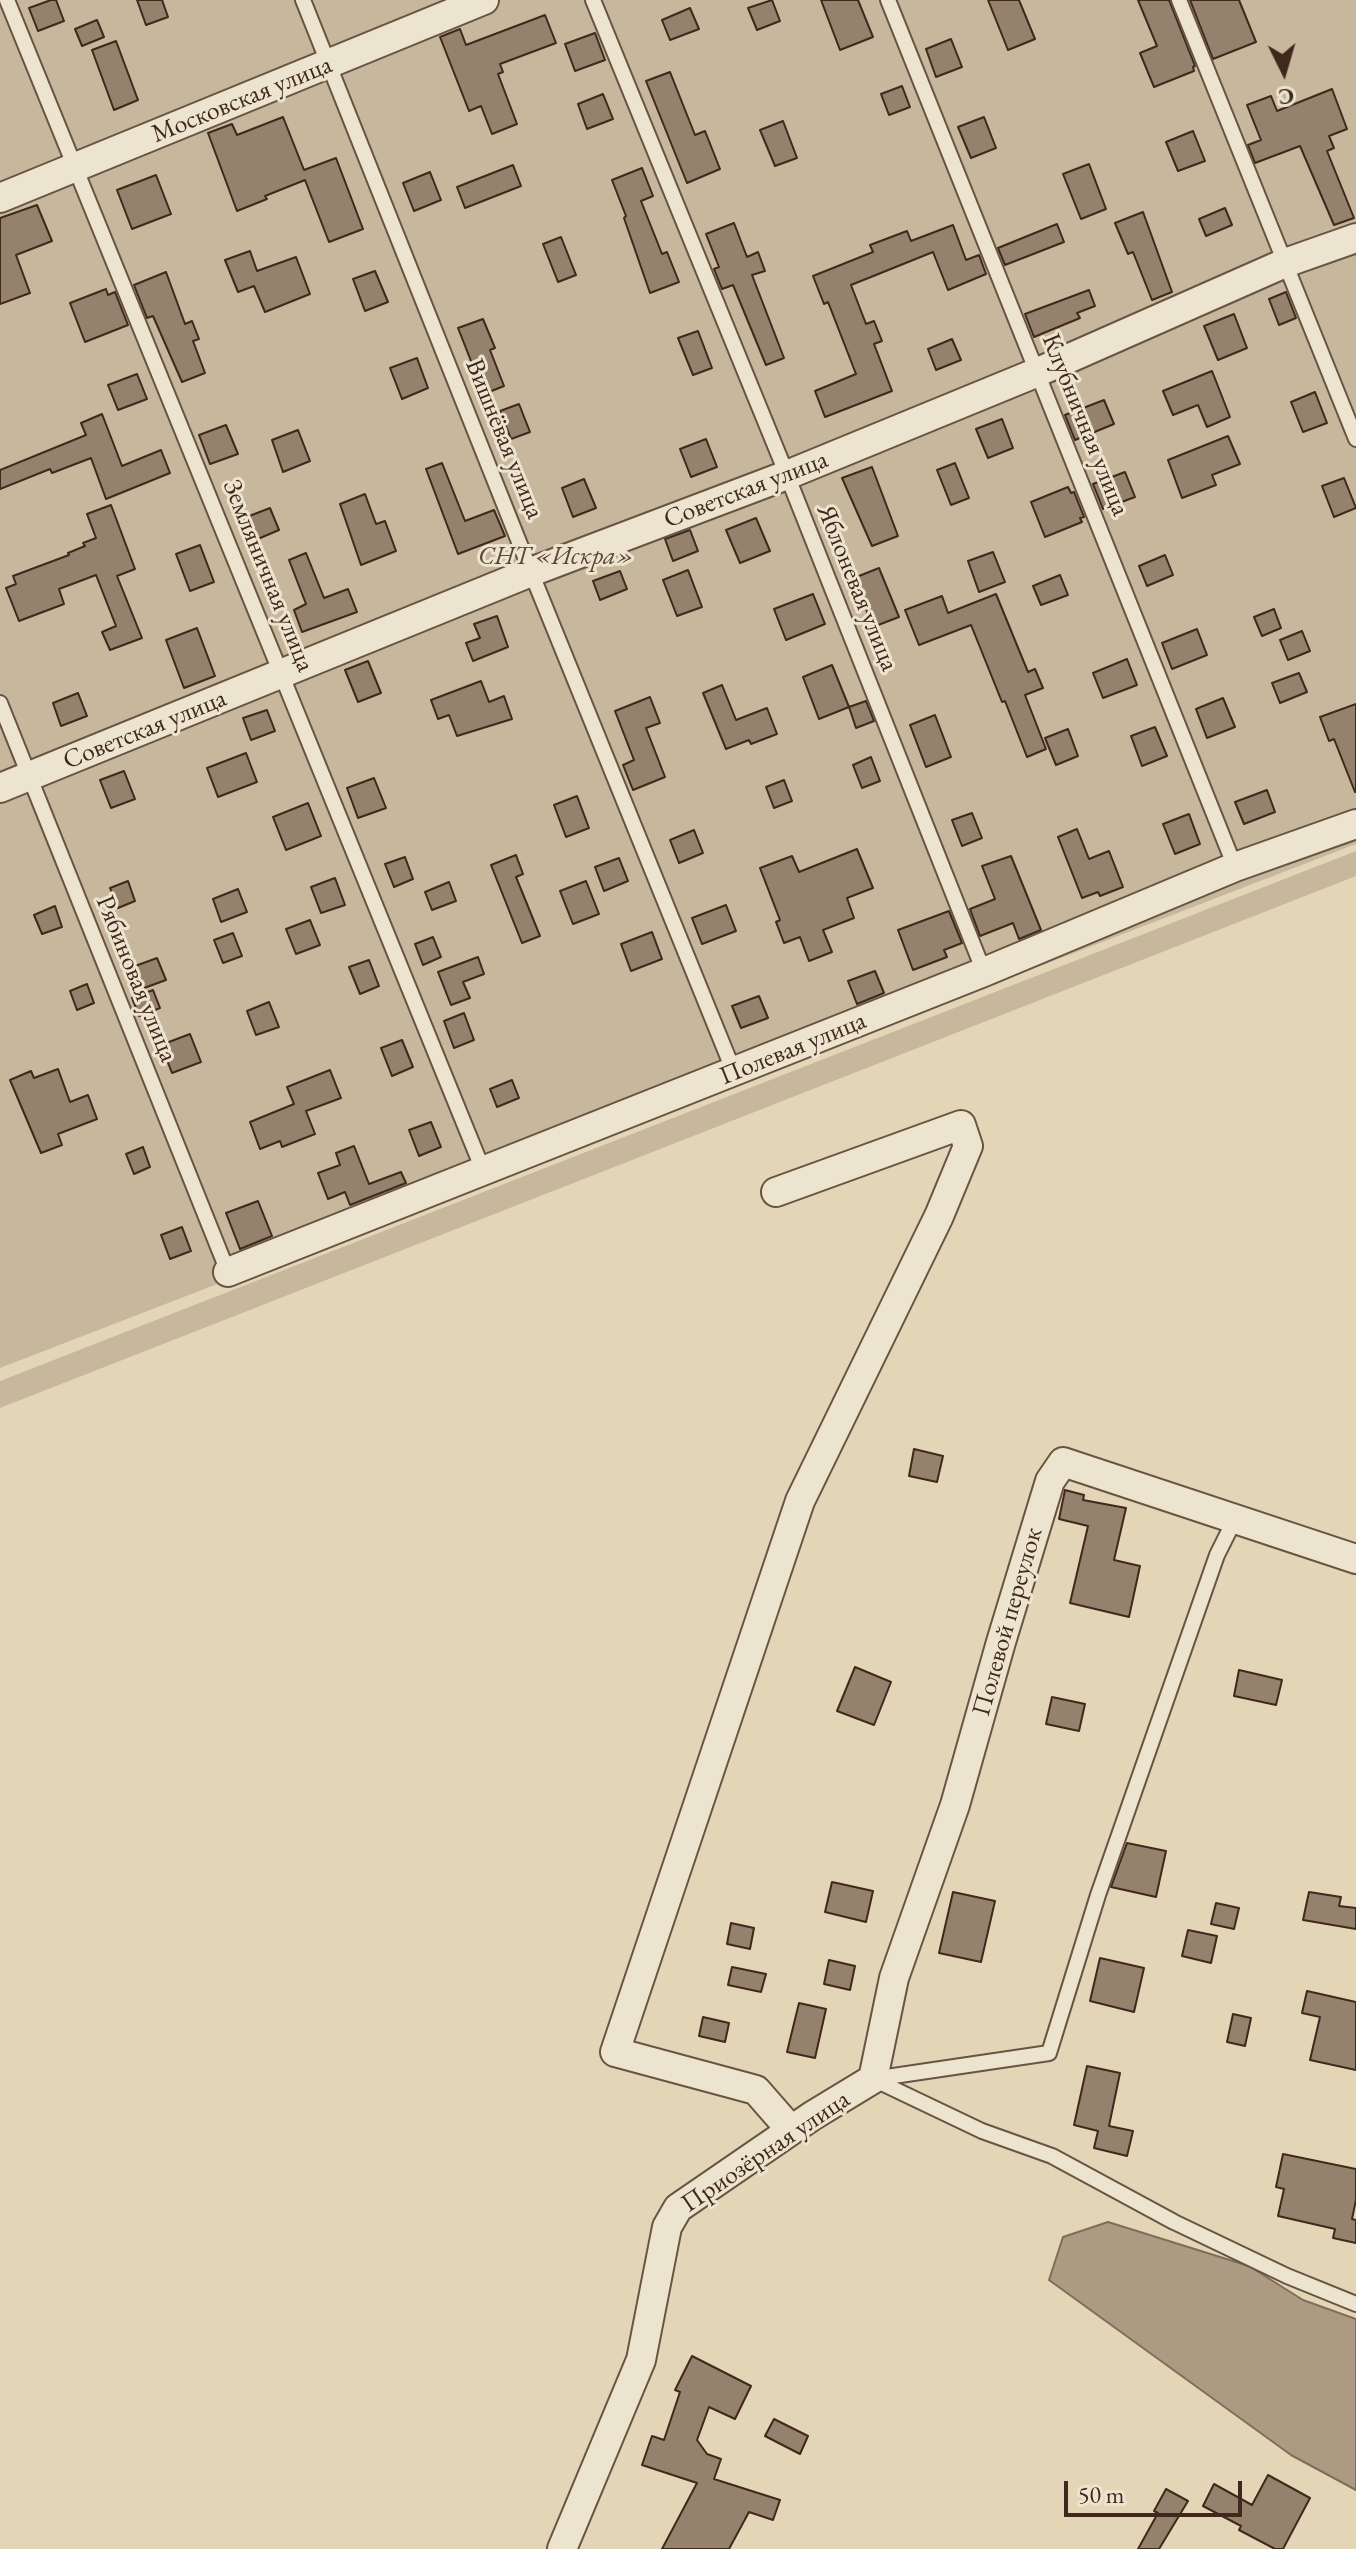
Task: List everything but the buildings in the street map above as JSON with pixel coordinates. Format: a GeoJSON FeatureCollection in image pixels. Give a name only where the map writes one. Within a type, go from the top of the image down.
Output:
{"type":"FeatureCollection","features":[{"type":"Feature","properties":{"kind":"street","name":"Московская улица"},"geometry":{"type":"LineString","coordinates":[[0,198],[484,0]]}},
{"type":"Feature","properties":{"kind":"street","name":"Советская улица"},"geometry":{"type":"LineString","coordinates":[[0,788],[531,572],[787,475],[1038,372],[1285,263],[1356,238]]}},
{"type":"Feature","properties":{"kind":"street","name":"Полевая улица"},"geometry":{"type":"LineString","coordinates":[[228,1272],[984,972],[1235,867],[1356,824]]}},
{"type":"Feature","properties":{"kind":"street"},"geometry":{"type":"LineString","coordinates":[[776,1192],[961,1125],[968,1146],[939,1216],[800,1501],[615,2052],[756,2090],[791,2130]]}},
{"type":"Feature","properties":{"kind":"street","name":"Полевой переулок"},"geometry":{"type":"LineString","coordinates":[[873,2079],[894,1978],[955,1805],[1050,1481],[1063,1462],[1356,1559]]}},
{"type":"Feature","properties":{"kind":"street","name":"Приозёрная улица"},"geometry":{"type":"LineString","coordinates":[[562,2549],[641,2360],[667,2227],[678,2208],[791,2130],[873,2079]]}},
{"type":"Feature","properties":{"kind":"lane","name":"Земляничная улица"},"geometry":{"type":"LineString","coordinates":[[7,0],[483,1170]]}},
{"type":"Feature","properties":{"kind":"lane","name":"Вишнёвая улица"},"geometry":{"type":"LineString","coordinates":[[303,0],[734,1072]]}},
{"type":"Feature","properties":{"kind":"lane","name":"Яблоневая улица"},"geometry":{"type":"LineString","coordinates":[[593,0],[787,475],[984,972]]}},
{"type":"Feature","properties":{"kind":"lane","name":"Клубничная улица"},"geometry":{"type":"LineString","coordinates":[[888,0],[1235,867]]}},
{"type":"Feature","properties":{"kind":"lane"},"geometry":{"type":"LineString","coordinates":[[1179,0],[1356,439]]}},
{"type":"Feature","properties":{"kind":"lane","name":"Рябиновая улица"},"geometry":{"type":"LineString","coordinates":[[0,703],[228,1272]]}},
{"type":"Feature","properties":{"kind":"lane"},"geometry":{"type":"LineString","coordinates":[[873,2079],[1049,2053],[1098,1895],[1217,1555],[1235,1519]]}},
{"type":"Feature","properties":{"kind":"lane"},"geometry":{"type":"LineString","coordinates":[[873,2079],[982,2131],[1052,2156],[1174,2222],[1287,2276],[1356,2304]]}},
{"type":"Feature","properties":{"kind":"green space","name":"СНТ «Искра»"},"geometry":{"type":"Polygon","coordinates":[[[0,0],[1356,0],[1356,844],[0,1368],[0,0]]]}},
{"type":"Feature","properties":{"kind":"green space"},"geometry":{"type":"Polygon","coordinates":[[[1356,851],[1356,876],[0,1408],[0,1381],[1356,851]]]}},
{"type":"Feature","properties":{"kind":"shaded area"},"geometry":{"type":"Polygon","coordinates":[[[1108,2222],[1249,2266],[1303,2300],[1356,2319],[1356,2490],[1291,2455],[1049,2280],[1063,2237],[1108,2222]]]}}]}
